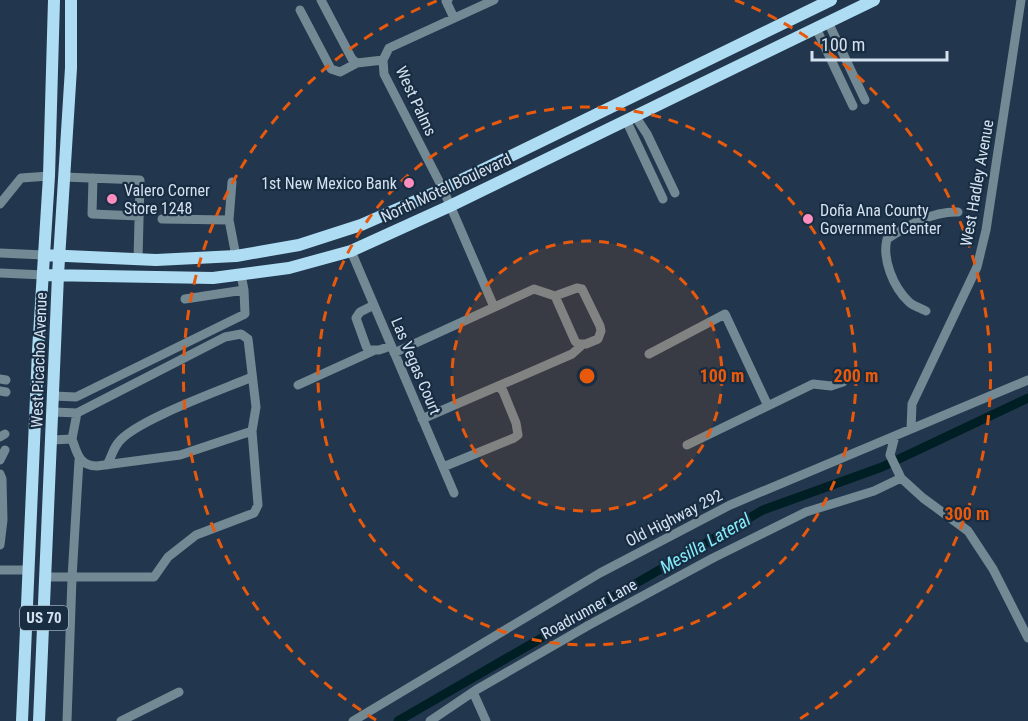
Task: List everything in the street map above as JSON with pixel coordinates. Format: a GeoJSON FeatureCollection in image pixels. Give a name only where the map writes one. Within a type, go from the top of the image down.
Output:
{"type":"FeatureCollection","features":[{"type":"Feature","properties":{"kind":"main road","name":"West Picacho Avenue"},"geometry":{"type":"LineString","coordinates":[[22,721],[49,176],[54,0]]}},
{"type":"Feature","properties":{"kind":"main road","name":"West Picacho Avenue"},"geometry":{"type":"LineString","coordinates":[[39,721],[54,412],[58,275],[71,68],[71,0]]}},
{"type":"Feature","properties":{"kind":"main road","name":"North Motel Boulevard"},"geometry":{"type":"LineString","coordinates":[[44,275],[213,278],[289,268],[351,251],[450,206],[874,0]]}},
{"type":"Feature","properties":{"kind":"main road"},"geometry":{"type":"LineString","coordinates":[[826,2],[828,22]]}},
{"type":"Feature","properties":{"kind":"main road","name":"North Motel Boulevard"},"geometry":{"type":"LineString","coordinates":[[44,255],[138,260],[236,256],[299,245],[341,232],[443,189],[826,2]]}},
{"type":"Feature","properties":{"kind":"main road"},"geometry":{"type":"LineString","coordinates":[[808,11],[816,28]]}},
{"type":"Feature","properties":{"kind":"main road"},"geometry":{"type":"LineString","coordinates":[[53,67],[71,68]]}},
{"type":"Feature","properties":{"kind":"main road"},"geometry":{"type":"LineString","coordinates":[[623,101],[631,118]]}},
{"type":"Feature","properties":{"kind":"main road"},"geometry":{"type":"LineString","coordinates":[[236,256],[241,275]]}},
{"type":"Feature","properties":{"kind":"main road"},"geometry":{"type":"LineString","coordinates":[[35,440],[52,440]]}},
{"type":"Feature","properties":{"kind":"main road"},"geometry":{"type":"LineString","coordinates":[[28,570],[46,577]]}},
{"type":"Feature","properties":{"kind":"street"},"geometry":{"type":"LineString","coordinates":[[321,0],[348,52],[357,63]]}},
{"type":"Feature","properties":{"kind":"street"},"geometry":{"type":"LineString","coordinates":[[448,0],[446,1],[454,18]]}},
{"type":"Feature","properties":{"kind":"street","name":"West Hadley Avenue"},"geometry":{"type":"LineString","coordinates":[[911,429],[912,404],[979,258],[986,230],[1020,0]]}},
{"type":"Feature","properties":{"kind":"street","name":"West Palms"},"geometry":{"type":"LineString","coordinates":[[490,1],[389,48],[383,60],[384,74],[443,189],[494,307]]}},
{"type":"Feature","properties":{"kind":"street"},"geometry":{"type":"LineString","coordinates":[[300,9],[331,69],[340,72],[357,63],[383,60]]}},
{"type":"Feature","properties":{"kind":"street"},"geometry":{"type":"LineString","coordinates":[[828,22],[865,100]]}},
{"type":"Feature","properties":{"kind":"street"},"geometry":{"type":"LineString","coordinates":[[816,28],[853,106]]}},
{"type":"Feature","properties":{"kind":"street"},"geometry":{"type":"LineString","coordinates":[[647,134],[646,122],[653,107]]}},
{"type":"Feature","properties":{"kind":"street"},"geometry":{"type":"LineString","coordinates":[[631,118],[647,134],[675,193]]}},
{"type":"Feature","properties":{"kind":"street"},"geometry":{"type":"LineString","coordinates":[[631,118],[663,199]]}},
{"type":"Feature","properties":{"kind":"street"},"geometry":{"type":"LineString","coordinates":[[0,204],[21,178],[49,176]]}},
{"type":"Feature","properties":{"kind":"street"},"geometry":{"type":"LineString","coordinates":[[64,177],[140,180],[138,260]]}},
{"type":"Feature","properties":{"kind":"street"},"geometry":{"type":"LineString","coordinates":[[93,178],[92,214],[139,216]]}},
{"type":"Feature","properties":{"kind":"street"},"geometry":{"type":"LineString","coordinates":[[232,182],[229,220],[236,256]]}},
{"type":"Feature","properties":{"kind":"street"},"geometry":{"type":"LineString","coordinates":[[926,311],[910,303],[898,288],[886,262],[884,251],[887,239],[932,215],[944,211],[958,212]]}},
{"type":"Feature","properties":{"kind":"street"},"geometry":{"type":"LineString","coordinates":[[162,219],[229,220]]}},
{"type":"Feature","properties":{"kind":"street","name":"Las Vegas Court"},"geometry":{"type":"LineString","coordinates":[[351,251],[454,493]]}},
{"type":"Feature","properties":{"kind":"street","name":"North Motel Boulevard"},"geometry":{"type":"LineString","coordinates":[[0,253],[44,255]]}},
{"type":"Feature","properties":{"kind":"street","name":"North Motel Boulevard"},"geometry":{"type":"LineString","coordinates":[[0,273],[44,275]]}},
{"type":"Feature","properties":{"kind":"street"},"geometry":{"type":"LineString","coordinates":[[54,396],[76,397],[245,314],[241,275]]}},
{"type":"Feature","properties":{"kind":"street"},"geometry":{"type":"LineString","coordinates":[[298,385],[373,351],[393,349],[534,289],[555,296],[577,288],[584,291],[601,331],[598,339],[582,345],[572,354],[422,419]]}},
{"type":"Feature","properties":{"kind":"street"},"geometry":{"type":"LineString","coordinates":[[185,299],[244,290]]}},
{"type":"Feature","properties":{"kind":"street"},"geometry":{"type":"LineString","coordinates":[[555,296],[574,341],[582,345]]}},
{"type":"Feature","properties":{"kind":"street"},"geometry":{"type":"LineString","coordinates":[[373,351],[368,350],[356,318],[360,312],[374,305]]}},
{"type":"Feature","properties":{"kind":"street"},"geometry":{"type":"LineString","coordinates":[[649,354],[725,314],[768,406]]}},
{"type":"Feature","properties":{"kind":"street"},"geometry":{"type":"LineString","coordinates":[[46,577],[154,576],[168,557],[195,535],[254,513],[258,505],[252,431],[256,407],[248,339],[241,334],[225,337],[77,413],[54,412]]}},
{"type":"Feature","properties":{"kind":"street"},"geometry":{"type":"LineString","coordinates":[[107,465],[118,443],[130,433],[156,418],[252,377]]}},
{"type":"Feature","properties":{"kind":"street","name":"Old Highway 292"},"geometry":{"type":"LineString","coordinates":[[353,721],[600,573],[730,505],[1028,380]]}},
{"type":"Feature","properties":{"kind":"street"},"geometry":{"type":"LineString","coordinates":[[687,446],[813,384],[831,386],[843,382]]}},
{"type":"Feature","properties":{"kind":"street"},"geometry":{"type":"LineString","coordinates":[[443,467],[518,435],[516,423],[503,391],[496,387]]}},
{"type":"Feature","properties":{"kind":"street"},"geometry":{"type":"LineString","coordinates":[[67,721],[79,460],[72,439],[77,413]]}},
{"type":"Feature","properties":{"kind":"street"},"geometry":{"type":"LineString","coordinates":[[79,460],[91,466],[180,456],[252,431]]}},
{"type":"Feature","properties":{"kind":"street"},"geometry":{"type":"LineString","coordinates":[[895,436],[890,455],[899,475],[923,498],[968,531],[993,569],[1028,638]]}},
{"type":"Feature","properties":{"kind":"street"},"geometry":{"type":"LineString","coordinates":[[52,440],[72,439]]}},
{"type":"Feature","properties":{"kind":"street"},"geometry":{"type":"LineString","coordinates":[[0,460],[5,450]]}},
{"type":"Feature","properties":{"kind":"street"},"geometry":{"type":"LineString","coordinates":[[0,474],[3,520],[0,545]]}},
{"type":"Feature","properties":{"kind":"street","name":"Roadrunner Lane"},"geometry":{"type":"LineString","coordinates":[[430,721],[473,692],[589,625],[764,532],[806,512],[874,491],[899,475]]}},
{"type":"Feature","properties":{"kind":"street"},"geometry":{"type":"LineString","coordinates":[[0,570],[28,570]]}},
{"type":"Feature","properties":{"kind":"street"},"geometry":{"type":"LineString","coordinates":[[122,721],[179,692]]}},
{"type":"Feature","properties":{"kind":"street"},"geometry":{"type":"LineString","coordinates":[[473,692],[486,721]]}},
{"type":"Feature","properties":{"kind":"waterway","name":"Mesilla Lateral"},"geometry":{"type":"LineString","coordinates":[[398,721],[763,510],[882,467],[1028,398]]}},
{"type":"Feature","properties":{"kind":"place","name":"1st New Mexico Bank"},"geometry":{"type":"Point","coordinates":[409,183]}},
{"type":"Feature","properties":{"kind":"place","name":"Valero Corner Store 1248"},"geometry":{"type":"Point","coordinates":[112,199]}},
{"type":"Feature","properties":{"kind":"place","name":"Doña Ana County Government Center"},"geometry":{"type":"Point","coordinates":[808,219]}}]}
